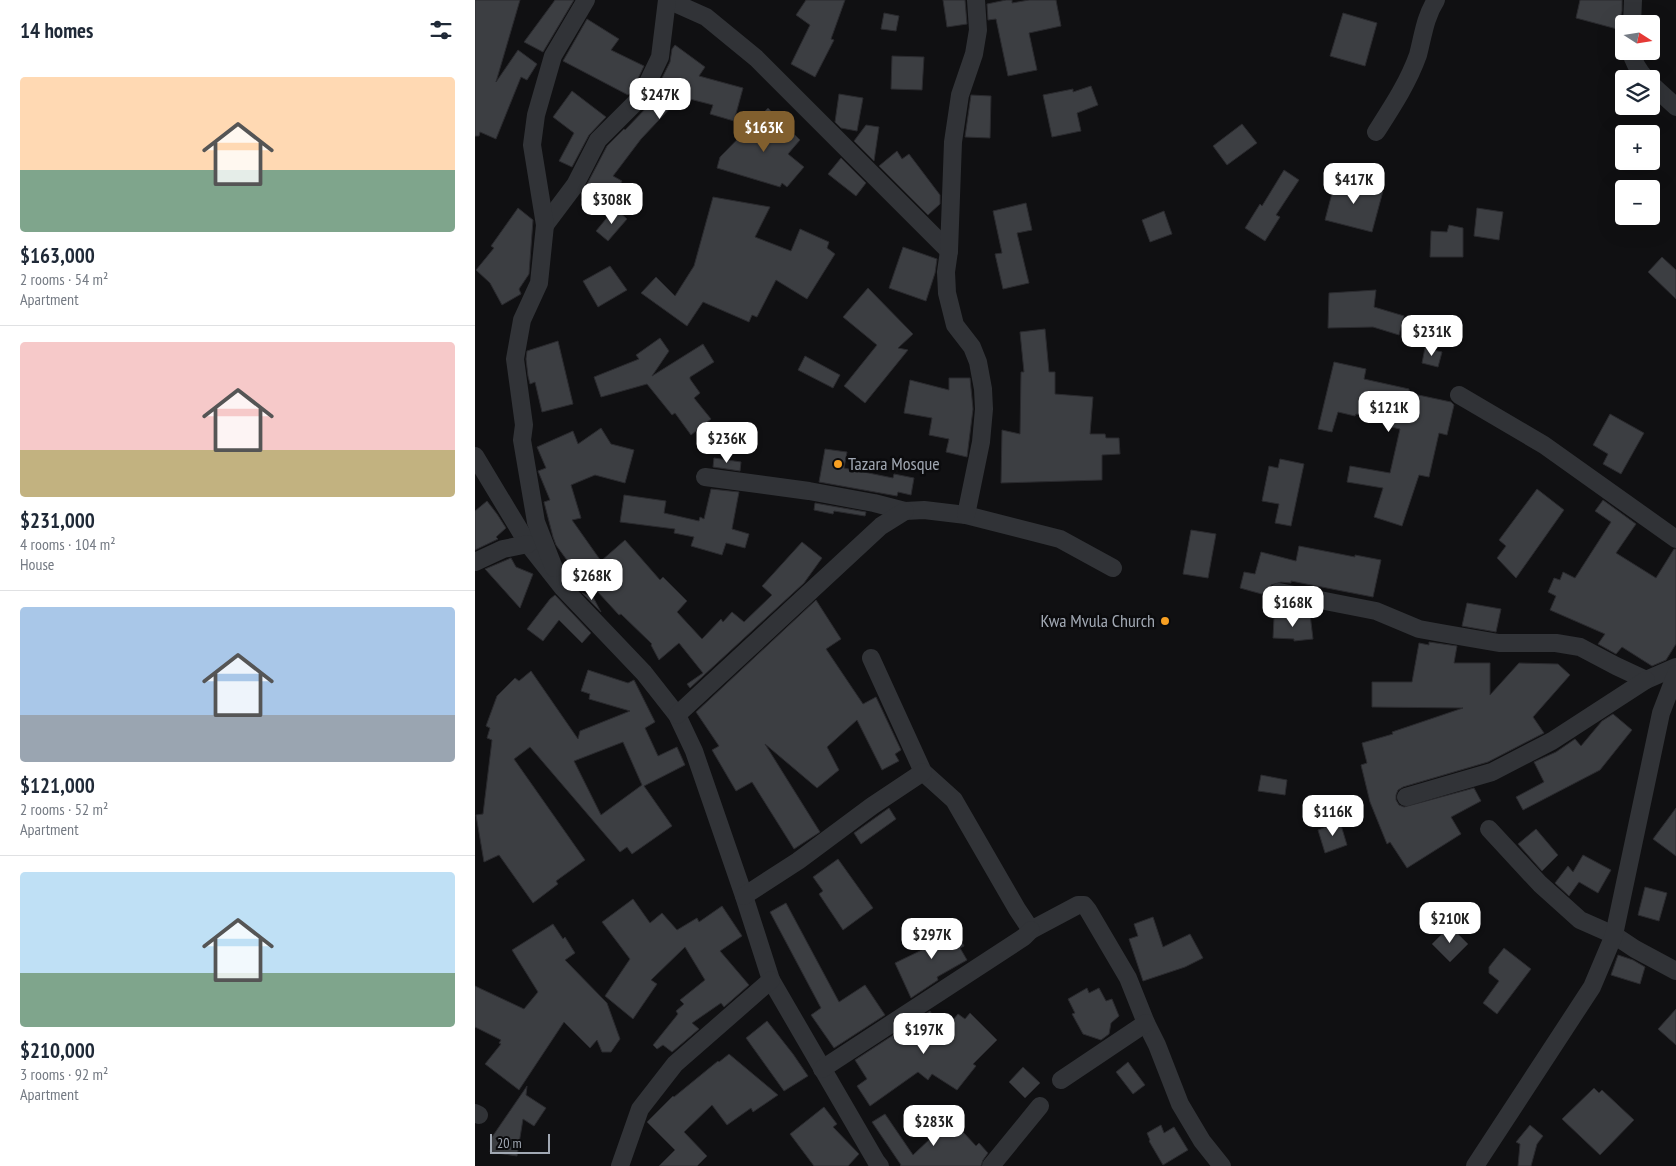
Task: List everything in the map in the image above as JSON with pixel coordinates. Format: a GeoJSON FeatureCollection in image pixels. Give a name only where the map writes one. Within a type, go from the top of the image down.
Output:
{"type":"FeatureCollection","features":[{"type":"Feature","properties":{"kind":"street"},"geometry":{"type":"LineString","coordinates":[[562,587],[536,522],[523,440],[524,425],[515,359],[522,320],[539,283],[545,224],[532,145],[535,115],[553,56],[586,0]]}},
{"type":"Feature","properties":{"kind":"street"},"geometry":{"type":"LineString","coordinates":[[545,224],[575,185],[598,140],[641,97],[660,57],[667,0],[706,17],[757,58],[949,251]]}},
{"type":"Feature","properties":{"kind":"street"},"geometry":{"type":"LineString","coordinates":[[966,515],[981,442],[984,409],[983,389],[978,362],[972,347],[955,325],[947,293],[945,272],[949,251],[953,142],[960,95],[974,54],[978,30],[976,0]]}},
{"type":"Feature","properties":{"kind":"street"},"geometry":{"type":"LineString","coordinates":[[1376,132],[1403,92],[1418,54],[1424,27],[1436,0]]}},
{"type":"Feature","properties":{"kind":"street"},"geometry":{"type":"LineString","coordinates":[[1632,15],[1633,0]]}},
{"type":"Feature","properties":{"kind":"street"},"geometry":{"type":"LineString","coordinates":[[1660,93],[1676,108]]}},
{"type":"Feature","properties":{"kind":"street"},"geometry":{"type":"LineString","coordinates":[[1459,395],[1544,445],[1676,539]]}},
{"type":"Feature","properties":{"kind":"street"},"geometry":{"type":"LineString","coordinates":[[475,456],[528,544],[562,587],[644,673],[677,715],[694,751],[771,980],[880,1166]]}},
{"type":"Feature","properties":{"kind":"street"},"geometry":{"type":"LineString","coordinates":[[705,477],[809,491],[875,503],[905,511],[924,510],[966,515],[1060,539],[1113,568]]}},
{"type":"Feature","properties":{"kind":"street"},"geometry":{"type":"LineString","coordinates":[[677,715],[881,526],[905,511]]}},
{"type":"Feature","properties":{"kind":"street"},"geometry":{"type":"LineString","coordinates":[[475,562],[503,550],[528,544]]}},
{"type":"Feature","properties":{"kind":"street"},"geometry":{"type":"LineString","coordinates":[[1279,592],[1376,611],[1419,629],[1499,643],[1555,643],[1580,647],[1646,680]]}},
{"type":"Feature","properties":{"kind":"street"},"geometry":{"type":"LineString","coordinates":[[871,658],[923,772],[954,800],[1031,930]]}},
{"type":"Feature","properties":{"kind":"street"},"geometry":{"type":"LineString","coordinates":[[1406,797],[1492,772],[1552,741],[1646,680],[1676,667]]}},
{"type":"Feature","properties":{"kind":"street"},"geometry":{"type":"LineString","coordinates":[[1475,1166],[1592,987],[1614,935],[1661,713],[1676,674]]}},
{"type":"Feature","properties":{"kind":"street"},"geometry":{"type":"LineString","coordinates":[[744,896],[798,861],[872,806],[923,772]]}},
{"type":"Feature","properties":{"kind":"street"},"geometry":{"type":"LineString","coordinates":[[1489,829],[1540,884],[1580,920],[1614,935],[1635,949],[1676,970]]}},
{"type":"Feature","properties":{"kind":"street"},"geometry":{"type":"LineString","coordinates":[[822,1069],[1024,937],[1031,930],[1078,905],[1084,905],[1128,978],[1180,1104],[1202,1141],[1222,1166]]}},
{"type":"Feature","properties":{"kind":"street"},"geometry":{"type":"LineString","coordinates":[[620,1166],[640,1109],[675,1064],[771,980]]}},
{"type":"Feature","properties":{"kind":"street"},"geometry":{"type":"LineString","coordinates":[[1061,1080],[1146,1024]]}},
{"type":"Feature","properties":{"kind":"street"},"geometry":{"type":"LineString","coordinates":[[991,1166],[1040,1106]]}},
{"type":"Feature","properties":{"kind":"building"},"geometry":{"type":"Polygon","coordinates":[[[475,0],[520,0],[496,82],[518,50],[537,64],[527,80],[521,77],[496,139],[480,132],[479,136],[475,136],[475,0]]]}},
{"type":"Feature","properties":{"kind":"building"},"geometry":{"type":"Polygon","coordinates":[[[555,0],[574,0],[543,52],[524,42],[555,0]]]}},
{"type":"Feature","properties":{"kind":"building"},"geometry":{"type":"Polygon","coordinates":[[[806,0],[845,0],[831,39],[834,40],[815,77],[791,64],[810,25],[796,15],[806,0]]]}},
{"type":"Feature","properties":{"kind":"building"},"geometry":{"type":"Polygon","coordinates":[[[943,0],[965,0],[967,24],[947,27],[943,0]]]}},
{"type":"Feature","properties":{"kind":"building"},"geometry":{"type":"Polygon","coordinates":[[[1012,0],[1012,3],[1029,0],[1056,0],[1061,26],[1029,33],[1037,70],[1008,76],[996,19],[988,20],[987,4],[1012,0]]]}},
{"type":"Feature","properties":{"kind":"building"},"geometry":{"type":"Polygon","coordinates":[[[1580,0],[1622,0],[1621,15],[1615,15],[1615,28],[1576,18],[1580,0]]]}},
{"type":"Feature","properties":{"kind":"building"},"geometry":{"type":"Polygon","coordinates":[[[884,13],[899,16],[896,31],[881,29],[884,13]]]}},
{"type":"Feature","properties":{"kind":"building"},"geometry":{"type":"Polygon","coordinates":[[[1343,13],[1377,23],[1365,66],[1330,56],[1343,13]]]}},
{"type":"Feature","properties":{"kind":"building"},"geometry":{"type":"Polygon","coordinates":[[[587,19],[619,39],[611,50],[644,66],[632,91],[628,95],[563,61],[587,19]]]}},
{"type":"Feature","properties":{"kind":"building"},"geometry":{"type":"Polygon","coordinates":[[[675,45],[705,67],[699,76],[743,88],[734,121],[710,114],[713,105],[682,97],[677,105],[674,104],[641,139],[613,176],[622,181],[605,213],[581,200],[588,187],[586,186],[607,146],[648,106],[670,62],[672,49],[675,45]]]}},
{"type":"Feature","properties":{"kind":"building"},"geometry":{"type":"Polygon","coordinates":[[[892,56],[924,57],[922,90],[891,89],[892,56]]]}},
{"type":"Feature","properties":{"kind":"building"},"geometry":{"type":"Polygon","coordinates":[[[1091,86],[1098,105],[1077,113],[1081,131],[1052,137],[1043,95],[1073,89],[1073,92],[1091,86]]]}},
{"type":"Feature","properties":{"kind":"building"},"geometry":{"type":"Polygon","coordinates":[[[572,91],[606,117],[589,135],[572,167],[559,161],[574,133],[553,117],[572,91]]]}},
{"type":"Feature","properties":{"kind":"building"},"geometry":{"type":"Polygon","coordinates":[[[839,94],[863,98],[857,131],[841,128],[835,122],[839,94]]]}},
{"type":"Feature","properties":{"kind":"building"},"geometry":{"type":"Polygon","coordinates":[[[971,95],[991,96],[990,138],[965,137],[971,95]]]}},
{"type":"Feature","properties":{"kind":"building"},"geometry":{"type":"Polygon","coordinates":[[[768,108],[800,140],[788,154],[804,167],[787,187],[782,183],[780,187],[717,168],[720,157],[768,108]]]}},
{"type":"Feature","properties":{"kind":"building"},"geometry":{"type":"Polygon","coordinates":[[[1242,124],[1257,143],[1227,165],[1213,146],[1242,124]]]}},
{"type":"Feature","properties":{"kind":"building"},"geometry":{"type":"Polygon","coordinates":[[[866,125],[879,127],[874,161],[854,141],[866,125]]]}},
{"type":"Feature","properties":{"kind":"building"},"geometry":{"type":"Polygon","coordinates":[[[897,151],[902,159],[909,154],[940,195],[940,204],[928,215],[879,166],[897,151]]]}},
{"type":"Feature","properties":{"kind":"building"},"geometry":{"type":"Polygon","coordinates":[[[841,158],[866,183],[856,196],[828,174],[841,158]]]}},
{"type":"Feature","properties":{"kind":"building"},"geometry":{"type":"Polygon","coordinates":[[[1284,170],[1299,180],[1276,215],[1280,217],[1265,241],[1245,228],[1260,204],[1262,206],[1284,170]]]}},
{"type":"Feature","properties":{"kind":"building"},"geometry":{"type":"Polygon","coordinates":[[[1336,178],[1383,191],[1372,232],[1325,220],[1336,178]]]}},
{"type":"Feature","properties":{"kind":"building"},"geometry":{"type":"Polygon","coordinates":[[[713,197],[770,207],[755,237],[791,251],[800,229],[829,242],[827,248],[835,254],[807,299],[776,280],[757,317],[752,315],[749,322],[703,302],[687,326],[641,293],[656,277],[675,296],[694,266],[713,197]]]}},
{"type":"Feature","properties":{"kind":"building"},"geometry":{"type":"Polygon","coordinates":[[[1026,203],[1032,230],[1017,233],[1029,283],[1003,289],[995,254],[1002,253],[993,211],[1026,203]]]}},
{"type":"Feature","properties":{"kind":"building"},"geometry":{"type":"Polygon","coordinates":[[[518,208],[533,220],[529,274],[519,289],[521,294],[502,305],[490,283],[476,270],[494,248],[491,246],[518,208]]]}},
{"type":"Feature","properties":{"kind":"building"},"geometry":{"type":"Polygon","coordinates":[[[615,208],[627,219],[608,241],[596,231],[615,208]]]}},
{"type":"Feature","properties":{"kind":"building"},"geometry":{"type":"Polygon","coordinates":[[[1477,208],[1503,212],[1499,240],[1474,236],[1477,208]]]}},
{"type":"Feature","properties":{"kind":"building"},"geometry":{"type":"Polygon","coordinates":[[[1164,211],[1172,234],[1150,242],[1142,220],[1164,211]]]}},
{"type":"Feature","properties":{"kind":"building"},"geometry":{"type":"Polygon","coordinates":[[[1449,225],[1463,228],[1463,257],[1430,257],[1431,231],[1447,232],[1449,225]]]}},
{"type":"Feature","properties":{"kind":"building"},"geometry":{"type":"Polygon","coordinates":[[[903,247],[937,259],[935,273],[926,301],[889,288],[903,247]]]}},
{"type":"Feature","properties":{"kind":"building"},"geometry":{"type":"Polygon","coordinates":[[[1662,257],[1676,270],[1676,299],[1648,272],[1662,257]]]}},
{"type":"Feature","properties":{"kind":"building"},"geometry":{"type":"Polygon","coordinates":[[[610,266],[627,290],[598,307],[583,281],[610,266]]]}},
{"type":"Feature","properties":{"kind":"building"},"geometry":{"type":"Polygon","coordinates":[[[868,288],[913,334],[898,348],[908,350],[865,403],[844,386],[877,345],[843,317],[868,288]]]}},
{"type":"Feature","properties":{"kind":"building"},"geometry":{"type":"Polygon","coordinates":[[[1376,290],[1374,307],[1404,316],[1399,335],[1373,327],[1328,328],[1329,293],[1376,290]]]}},
{"type":"Feature","properties":{"kind":"building"},"geometry":{"type":"Polygon","coordinates":[[[1045,329],[1049,372],[1055,372],[1055,394],[1093,397],[1090,434],[1105,434],[1106,438],[1119,438],[1120,454],[1102,455],[1102,480],[1001,483],[1002,430],[1020,434],[1021,372],[1024,372],[1020,332],[1045,329]]]}},
{"type":"Feature","properties":{"kind":"building"},"geometry":{"type":"Polygon","coordinates":[[[660,338],[669,351],[652,376],[703,344],[714,362],[690,377],[700,393],[694,398],[711,419],[691,435],[675,413],[672,415],[647,384],[601,397],[594,377],[639,359],[636,355],[660,338]]]}},
{"type":"Feature","properties":{"kind":"building"},"geometry":{"type":"Polygon","coordinates":[[[558,341],[573,404],[542,412],[535,382],[530,384],[528,376],[527,351],[558,341]]]}},
{"type":"Feature","properties":{"kind":"building"},"geometry":{"type":"Polygon","coordinates":[[[1425,348],[1442,352],[1438,367],[1422,363],[1425,348]]]}},
{"type":"Feature","properties":{"kind":"building"},"geometry":{"type":"Polygon","coordinates":[[[805,356],[840,375],[833,388],[798,370],[805,356]]]}},
{"type":"Feature","properties":{"kind":"building"},"geometry":{"type":"Polygon","coordinates":[[[1334,362],[1366,369],[1364,379],[1409,389],[1409,393],[1451,402],[1454,405],[1447,435],[1439,433],[1429,477],[1419,475],[1402,526],[1374,517],[1383,488],[1347,482],[1350,466],[1390,473],[1400,429],[1387,426],[1388,421],[1338,412],[1332,432],[1318,429],[1334,362]]]}},
{"type":"Feature","properties":{"kind":"building"},"geometry":{"type":"Polygon","coordinates":[[[949,378],[970,378],[973,409],[967,457],[946,452],[949,439],[929,435],[932,418],[904,413],[910,380],[949,390],[949,378]]]}},
{"type":"Feature","properties":{"kind":"building"},"geometry":{"type":"Polygon","coordinates":[[[1610,414],[1644,433],[1621,474],[1603,464],[1608,454],[1593,445],[1610,414]]]}},
{"type":"Feature","properties":{"kind":"building"},"geometry":{"type":"Polygon","coordinates":[[[601,428],[611,444],[634,450],[625,483],[595,475],[571,485],[581,518],[572,520],[601,561],[625,540],[660,580],[663,577],[687,601],[677,612],[702,639],[721,619],[723,622],[732,612],[744,622],[772,595],[762,586],[802,542],[822,558],[804,583],[690,688],[687,684],[703,673],[679,643],[659,660],[652,644],[621,614],[619,615],[586,579],[582,581],[556,545],[553,537],[544,502],[550,500],[538,471],[546,468],[537,447],[573,431],[578,444],[601,428]]]}},
{"type":"Feature","properties":{"kind":"building"},"geometry":{"type":"Polygon","coordinates":[[[825,449],[847,452],[844,468],[893,478],[894,474],[914,478],[911,495],[898,492],[897,496],[819,482],[825,449]]]}},
{"type":"Feature","properties":{"kind":"building"},"geometry":{"type":"Polygon","coordinates":[[[714,458],[741,462],[740,471],[713,467],[714,458]]]}},
{"type":"Feature","properties":{"kind":"building"},"geometry":{"type":"Polygon","coordinates":[[[1280,459],[1304,464],[1291,526],[1275,523],[1279,504],[1262,501],[1269,466],[1278,468],[1280,459]]]}},
{"type":"Feature","properties":{"kind":"building"},"geometry":{"type":"Polygon","coordinates":[[[711,489],[739,492],[732,529],[749,534],[745,548],[726,543],[722,555],[691,546],[694,537],[674,533],[675,529],[620,522],[624,495],[666,501],[664,513],[699,521],[700,517],[704,519],[711,489]]]}},
{"type":"Feature","properties":{"kind":"building"},"geometry":{"type":"Polygon","coordinates":[[[1537,489],[1564,510],[1516,578],[1497,558],[1506,546],[1499,540],[1537,489]]]}},
{"type":"Feature","properties":{"kind":"building"},"geometry":{"type":"Polygon","coordinates":[[[1603,500],[1636,524],[1616,553],[1656,578],[1674,549],[1676,549],[1676,644],[1666,660],[1652,666],[1622,647],[1616,654],[1598,644],[1605,634],[1550,610],[1556,596],[1548,592],[1554,578],[1560,580],[1563,572],[1575,578],[1611,522],[1595,511],[1603,500]]]}},
{"type":"Feature","properties":{"kind":"building"},"geometry":{"type":"Polygon","coordinates":[[[487,501],[506,528],[496,537],[498,539],[475,550],[475,511],[487,501]]]}},
{"type":"Feature","properties":{"kind":"building"},"geometry":{"type":"Polygon","coordinates":[[[815,503],[866,512],[865,516],[834,511],[833,514],[814,510],[815,503]]]}},
{"type":"Feature","properties":{"kind":"building"},"geometry":{"type":"Polygon","coordinates":[[[1191,530],[1216,534],[1208,578],[1183,574],[1191,530]]]}},
{"type":"Feature","properties":{"kind":"building"},"geometry":{"type":"Polygon","coordinates":[[[1299,546],[1381,560],[1373,597],[1291,581],[1291,583],[1281,582],[1271,585],[1269,596],[1240,588],[1244,572],[1255,574],[1261,552],[1296,561],[1299,546]]]}},
{"type":"Feature","properties":{"kind":"building"},"geometry":{"type":"Polygon","coordinates":[[[511,558],[516,567],[533,574],[520,608],[485,569],[511,558]]]}},
{"type":"Feature","properties":{"kind":"building"},"geometry":{"type":"Polygon","coordinates":[[[582,593],[593,597],[601,612],[582,593]]]}},
{"type":"Feature","properties":{"kind":"building"},"geometry":{"type":"Polygon","coordinates":[[[555,595],[591,633],[582,643],[559,620],[543,641],[527,629],[555,595]]]}},
{"type":"Feature","properties":{"kind":"building"},"geometry":{"type":"Polygon","coordinates":[[[816,600],[841,639],[826,649],[863,704],[876,697],[901,750],[895,754],[899,761],[882,770],[857,720],[827,747],[839,770],[817,788],[765,744],[820,832],[794,849],[752,782],[736,791],[712,750],[719,746],[696,712],[816,600]]]}},
{"type":"Feature","properties":{"kind":"building"},"geometry":{"type":"Polygon","coordinates":[[[1467,603],[1501,609],[1496,632],[1462,626],[1467,603]]]}},
{"type":"Feature","properties":{"kind":"building"},"geometry":{"type":"Polygon","coordinates":[[[1310,614],[1313,639],[1294,641],[1294,639],[1273,638],[1274,618],[1310,614]]]}},
{"type":"Feature","properties":{"kind":"building"},"geometry":{"type":"Polygon","coordinates":[[[1429,642],[1457,646],[1454,663],[1490,663],[1490,695],[1519,663],[1558,664],[1570,675],[1533,717],[1544,733],[1488,762],[1398,790],[1396,800],[1399,805],[1404,807],[1474,788],[1481,801],[1451,817],[1461,834],[1407,868],[1390,842],[1387,844],[1370,802],[1361,765],[1367,763],[1362,743],[1393,734],[1392,732],[1463,708],[1372,707],[1372,682],[1412,682],[1419,643],[1429,645],[1429,642]]]}},
{"type":"Feature","properties":{"kind":"building"},"geometry":{"type":"Polygon","coordinates":[[[588,670],[628,683],[634,680],[655,722],[645,728],[658,756],[677,747],[685,765],[644,786],[672,826],[632,854],[627,847],[620,852],[530,747],[514,759],[585,860],[556,881],[558,884],[533,903],[499,855],[484,862],[476,815],[483,814],[492,740],[487,738],[490,728],[486,726],[497,696],[515,678],[519,681],[531,671],[578,739],[580,731],[630,711],[589,699],[590,694],[581,691],[588,670]],[[623,742],[574,761],[601,815],[642,785],[623,742]]]}},
{"type":"Feature","properties":{"kind":"building"},"geometry":{"type":"Polygon","coordinates":[[[1613,714],[1632,730],[1600,770],[1523,810],[1516,797],[1544,782],[1534,762],[1556,752],[1575,739],[1581,746],[1602,721],[1613,714]]]}},
{"type":"Feature","properties":{"kind":"building"},"geometry":{"type":"Polygon","coordinates":[[[1261,775],[1287,780],[1285,795],[1258,791],[1261,775]]]}},
{"type":"Feature","properties":{"kind":"building"},"geometry":{"type":"Polygon","coordinates":[[[889,808],[896,819],[861,844],[854,833],[889,808]]]}},
{"type":"Feature","properties":{"kind":"building"},"geometry":{"type":"Polygon","coordinates":[[[1676,808],[1676,856],[1653,839],[1676,808]]]}},
{"type":"Feature","properties":{"kind":"building"},"geometry":{"type":"Polygon","coordinates":[[[1340,822],[1347,845],[1325,853],[1318,830],[1340,822]]]}},
{"type":"Feature","properties":{"kind":"building"},"geometry":{"type":"Polygon","coordinates":[[[1536,829],[1558,855],[1542,871],[1518,844],[1536,829]]]}},
{"type":"Feature","properties":{"kind":"building"},"geometry":{"type":"Polygon","coordinates":[[[1583,855],[1611,870],[1598,893],[1579,882],[1569,896],[1555,883],[1568,866],[1573,872],[1583,855]]]}},
{"type":"Feature","properties":{"kind":"building"},"geometry":{"type":"Polygon","coordinates":[[[838,859],[873,908],[843,930],[819,894],[823,891],[813,877],[838,859]]]}},
{"type":"Feature","properties":{"kind":"building"},"geometry":{"type":"Polygon","coordinates":[[[1645,887],[1667,893],[1659,921],[1638,915],[1645,887]]]}},
{"type":"Feature","properties":{"kind":"building"},"geometry":{"type":"Polygon","coordinates":[[[633,899],[650,923],[662,913],[677,930],[697,918],[699,922],[722,906],[742,936],[720,951],[749,985],[724,1007],[721,1003],[692,1023],[699,1029],[672,1052],[663,1045],[657,1049],[653,1045],[678,1014],[676,1011],[684,1004],[680,1000],[705,980],[685,947],[651,980],[657,984],[633,1019],[605,996],[630,959],[602,922],[633,899]]]}},
{"type":"Feature","properties":{"kind":"building"},"geometry":{"type":"Polygon","coordinates":[[[786,903],[839,1002],[865,985],[885,1015],[834,1048],[811,1015],[821,1008],[770,912],[786,903]]]}},
{"type":"Feature","properties":{"kind":"building"},"geometry":{"type":"Polygon","coordinates":[[[1153,917],[1163,947],[1190,934],[1203,958],[1185,967],[1143,981],[1129,939],[1138,936],[1134,924],[1153,917]]]}},
{"type":"Feature","properties":{"kind":"building"},"geometry":{"type":"Polygon","coordinates":[[[947,923],[951,930],[955,929],[964,946],[960,948],[967,960],[937,977],[938,980],[911,998],[895,963],[928,947],[922,936],[947,923]]]}},
{"type":"Feature","properties":{"kind":"building"},"geometry":{"type":"Polygon","coordinates":[[[553,924],[563,939],[565,937],[575,953],[565,960],[607,1003],[620,1039],[611,1052],[602,1052],[597,1040],[590,1048],[564,1022],[519,1090],[485,1064],[501,1044],[499,1043],[501,1040],[475,1027],[475,986],[524,1009],[538,992],[512,950],[553,924]]]}},
{"type":"Feature","properties":{"kind":"building"},"geometry":{"type":"Polygon","coordinates":[[[1450,926],[1468,944],[1450,962],[1432,944],[1450,926]]]}},
{"type":"Feature","properties":{"kind":"building"},"geometry":{"type":"Polygon","coordinates":[[[1504,948],[1531,969],[1497,1014],[1483,1003],[1499,981],[1489,973],[1489,967],[1504,948]]]}},
{"type":"Feature","properties":{"kind":"building"},"geometry":{"type":"Polygon","coordinates":[[[1618,955],[1633,960],[1645,967],[1640,984],[1611,975],[1618,955]]]}},
{"type":"Feature","properties":{"kind":"building"},"geometry":{"type":"Polygon","coordinates":[[[1087,988],[1089,993],[1099,988],[1106,1001],[1112,999],[1119,1016],[1111,1023],[1109,1034],[1101,1040],[1083,1034],[1072,1014],[1075,1013],[1068,999],[1087,988]]]}},
{"type":"Feature","properties":{"kind":"building"},"geometry":{"type":"Polygon","coordinates":[[[1676,1009],[1676,1045],[1658,1029],[1676,1009]]]}},
{"type":"Feature","properties":{"kind":"building"},"geometry":{"type":"Polygon","coordinates":[[[930,1011],[943,1032],[958,1014],[965,1019],[970,1013],[997,1040],[973,1064],[976,1066],[957,1090],[932,1074],[928,1080],[918,1072],[870,1106],[857,1086],[867,1079],[855,1060],[930,1011]]]}},
{"type":"Feature","properties":{"kind":"building"},"geometry":{"type":"Polygon","coordinates":[[[767,1021],[808,1076],[784,1091],[746,1038],[767,1021]]]}},
{"type":"Feature","properties":{"kind":"building"},"geometry":{"type":"Polygon","coordinates":[[[729,1054],[778,1095],[753,1112],[751,1108],[727,1125],[712,1105],[684,1132],[707,1156],[697,1166],[659,1166],[675,1150],[647,1122],[673,1096],[729,1054]]]}},
{"type":"Feature","properties":{"kind":"building"},"geometry":{"type":"Polygon","coordinates":[[[1128,1062],[1145,1085],[1133,1094],[1116,1072],[1128,1062]]]}},
{"type":"Feature","properties":{"kind":"building"},"geometry":{"type":"Polygon","coordinates":[[[1023,1067],[1040,1083],[1025,1098],[1009,1082],[1023,1067]]]}},
{"type":"Feature","properties":{"kind":"building"},"geometry":{"type":"Polygon","coordinates":[[[527,1086],[526,1095],[546,1108],[534,1126],[523,1119],[517,1156],[490,1152],[492,1137],[527,1086]]]}},
{"type":"Feature","properties":{"kind":"building"},"geometry":{"type":"Polygon","coordinates":[[[1594,1088],[1599,1093],[1602,1090],[1634,1120],[1600,1155],[1562,1119],[1594,1088]]]}},
{"type":"Feature","properties":{"kind":"building"},"geometry":{"type":"Polygon","coordinates":[[[824,1107],[837,1124],[833,1127],[859,1154],[848,1166],[814,1166],[790,1134],[824,1107]]]}},
{"type":"Feature","properties":{"kind":"building"},"geometry":{"type":"Polygon","coordinates":[[[885,1114],[913,1155],[951,1119],[976,1146],[979,1143],[988,1153],[981,1166],[900,1166],[872,1122],[885,1114]]]}},
{"type":"Feature","properties":{"kind":"building"},"geometry":{"type":"Polygon","coordinates":[[[1161,1125],[1164,1133],[1174,1127],[1188,1150],[1163,1165],[1149,1141],[1147,1133],[1161,1125]]]}},
{"type":"Feature","properties":{"kind":"building"},"geometry":{"type":"Polygon","coordinates":[[[1530,1125],[1543,1136],[1537,1144],[1531,1166],[1518,1166],[1520,1144],[1516,1142],[1530,1125]]]}},
{"type":"Feature","properties":{"kind":"place","name":"Tazara Mosque"},"geometry":{"type":"Point","coordinates":[838,464]}},
{"type":"Feature","properties":{"kind":"place","name":"Kwa Mvula Church"},"geometry":{"type":"Point","coordinates":[1165,621]}}]}
